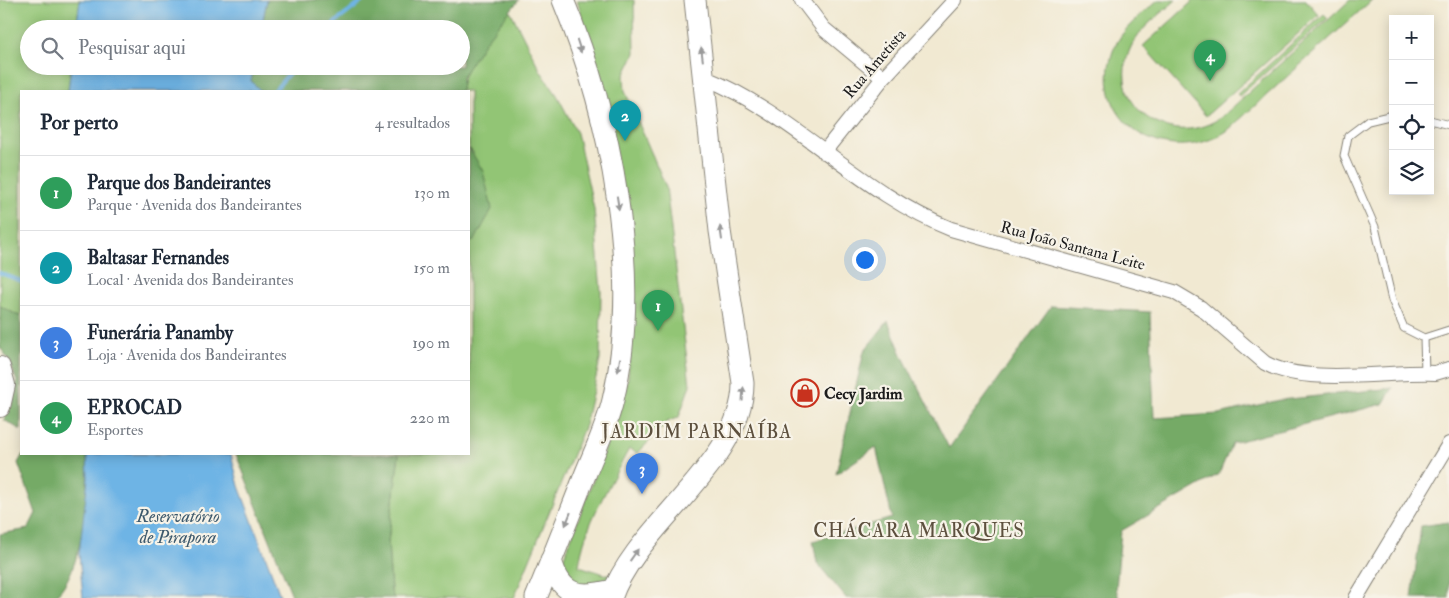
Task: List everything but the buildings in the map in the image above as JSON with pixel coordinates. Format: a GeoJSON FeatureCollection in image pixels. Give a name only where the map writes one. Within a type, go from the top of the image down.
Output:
{"type":"FeatureCollection","features":[{"type":"Feature","properties":{"kind":"main road"},"geometry":{"type":"LineString","coordinates":[[536,598],[607,419],[620,362],[623,321],[621,224],[612,171],[600,110],[563,0]]}},
{"type":"Feature","properties":{"kind":"main road"},"geometry":{"type":"LineString","coordinates":[[551,560],[556,578],[562,586],[575,595],[593,597],[613,594],[644,543],[676,507],[722,446],[733,428],[744,397],[744,383],[720,231],[705,78],[695,0]]}},
{"type":"Feature","properties":{"kind":"main road"},"geometry":{"type":"LineString","coordinates":[[0,367],[5,386],[0,407]]}},
{"type":"Feature","properties":{"kind":"street"},"geometry":{"type":"LineString","coordinates":[[802,0],[824,29],[882,78]]}},
{"type":"Feature","properties":{"kind":"street","name":"Rua Ametista"},"geometry":{"type":"LineString","coordinates":[[824,152],[882,78],[955,0]]}},
{"type":"Feature","properties":{"kind":"street","name":"Rua João Santana Leite"},"geometry":{"type":"LineString","coordinates":[[705,78],[760,105],[884,194],[922,218],[951,229],[1180,295],[1201,308],[1265,363],[1277,370],[1309,375],[1435,373],[1449,369]]}},
{"type":"Feature","properties":{"kind":"street"},"geometry":{"type":"LineString","coordinates":[[1356,598],[1449,444]]}},
{"type":"Feature","properties":{"kind":"lane"},"geometry":{"type":"LineString","coordinates":[[1389,116],[1368,121],[1348,136],[1344,156],[1375,227],[1392,300],[1404,328],[1424,338],[1449,330]]}},
{"type":"Feature","properties":{"kind":"lane"},"geometry":{"type":"LineString","coordinates":[[1434,121],[1449,125]]}},
{"type":"Feature","properties":{"kind":"lane"},"geometry":{"type":"LineString","coordinates":[[1424,338],[1425,373]]}},
{"type":"Feature","properties":{"kind":"green space"},"geometry":{"type":"Polygon","coordinates":[[[0,0],[80,0],[77,20],[20,20],[20,75],[70,75],[68,90],[20,90],[20,316],[0,306],[0,0]]]}},
{"type":"Feature","properties":{"kind":"green space"},"geometry":{"type":"Polygon","coordinates":[[[267,0],[519,0],[486,40],[470,65],[470,20],[263,20],[267,0]]]}},
{"type":"Feature","properties":{"kind":"green space"},"geometry":{"type":"Polygon","coordinates":[[[577,0],[634,0],[635,53],[624,76],[625,91],[666,187],[690,385],[679,417],[667,422],[638,453],[629,449],[606,491],[586,535],[579,566],[614,577],[610,582],[571,587],[562,562],[615,423],[628,378],[634,283],[596,64],[577,0]]]}},
{"type":"Feature","properties":{"kind":"green space"},"geometry":{"type":"Polygon","coordinates":[[[1158,0],[1176,0],[1145,27],[1131,47],[1125,69],[1127,88],[1135,105],[1148,118],[1165,126],[1184,129],[1204,126],[1224,115],[1350,0],[1372,0],[1227,131],[1203,142],[1180,145],[1157,142],[1137,132],[1122,118],[1112,99],[1108,76],[1113,51],[1121,36],[1132,23],[1158,0]]]}},
{"type":"Feature","properties":{"kind":"green space"},"geometry":{"type":"Polygon","coordinates":[[[1194,0],[1306,0],[1319,15],[1206,116],[1143,46],[1194,0]]]}},
{"type":"Feature","properties":{"kind":"green space"},"geometry":{"type":"Polygon","coordinates":[[[510,10],[540,70],[557,95],[577,133],[594,209],[601,292],[600,360],[585,425],[514,598],[394,598],[391,591],[388,542],[399,455],[470,455],[470,242],[475,240],[473,152],[470,149],[470,90],[461,90],[465,75],[470,75],[470,63],[510,10]]]}},
{"type":"Feature","properties":{"kind":"green space"},"geometry":{"type":"Polygon","coordinates":[[[1324,14],[1328,18],[1239,96],[1237,94],[1324,14]]]}},
{"type":"Feature","properties":{"kind":"green space"},"geometry":{"type":"Polygon","coordinates":[[[252,75],[463,75],[461,90],[260,90],[251,81],[252,75]]]}},
{"type":"Feature","properties":{"kind":"green space"},"geometry":{"type":"Polygon","coordinates":[[[470,150],[483,171],[492,209],[475,240],[470,242],[470,150]]]}},
{"type":"Feature","properties":{"kind":"green space"},"geometry":{"type":"Polygon","coordinates":[[[0,306],[20,316],[20,429],[4,420],[13,402],[17,382],[10,362],[0,347],[0,306]]]}},
{"type":"Feature","properties":{"kind":"green space"},"geometry":{"type":"Polygon","coordinates":[[[1051,306],[1150,312],[1154,418],[1219,414],[1280,400],[1393,388],[1383,404],[1232,443],[1219,474],[1121,531],[1116,589],[1119,598],[846,598],[817,563],[813,541],[892,518],[876,447],[836,474],[864,351],[888,321],[903,357],[949,448],[1051,306]]]}},
{"type":"Feature","properties":{"kind":"green space"},"geometry":{"type":"Polygon","coordinates":[[[22,455],[87,455],[87,489],[78,552],[72,571],[53,598],[0,598],[0,534],[28,529],[36,513],[18,463],[22,455]]]}},
{"type":"Feature","properties":{"kind":"green space"},"geometry":{"type":"Polygon","coordinates":[[[236,455],[399,455],[388,542],[391,591],[394,598],[293,598],[236,455]]]}},
{"type":"Feature","properties":{"kind":"green space"},"geometry":{"type":"Polygon","coordinates":[[[1449,522],[1449,598],[1412,598],[1421,526],[1449,522]]]}},
{"type":"Feature","properties":{"kind":"water"},"geometry":{"type":"Polygon","coordinates":[[[80,0],[267,0],[263,20],[77,20],[80,0]]]}},
{"type":"Feature","properties":{"kind":"water"},"geometry":{"type":"Polygon","coordinates":[[[70,75],[252,75],[251,81],[260,90],[68,90],[70,75]]]}},
{"type":"Feature","properties":{"kind":"water","name":"Reservatório de Pirapora"},"geometry":{"type":"Polygon","coordinates":[[[87,455],[231,455],[239,486],[281,598],[83,598],[79,554],[88,478],[87,455]]]}},
{"type":"Feature","properties":{"kind":"waterway"},"geometry":{"type":"LineString","coordinates":[[338,20],[364,0]]}},
{"type":"Feature","properties":{"kind":"waterway"},"geometry":{"type":"LineString","coordinates":[[275,90],[287,75]]}},
{"type":"Feature","properties":{"kind":"waterway"},"geometry":{"type":"LineString","coordinates":[[0,273],[20,281]]}},
{"type":"Feature","properties":{"kind":"place","name":"EPROCAD"},"geometry":{"type":"Point","coordinates":[1210,81]}},
{"type":"Feature","properties":{"kind":"place","name":"Baltasar Fernandes"},"geometry":{"type":"Point","coordinates":[625,141]}},
{"type":"Feature","properties":{"kind":"place","name":"Parque dos Bandeirantes"},"geometry":{"type":"Point","coordinates":[658,331]}},
{"type":"Feature","properties":{"kind":"place","name":"Cecy Jardim"},"geometry":{"type":"Point","coordinates":[805,393]}},
{"type":"Feature","properties":{"kind":"place","name":"Funerária Panamby"},"geometry":{"type":"Point","coordinates":[642,494]}},
{"type":"Feature","properties":{"kind":"district","name":"JARDIM PARNAÍBA"},"geometry":{"type":"Point","coordinates":[697,431]}},
{"type":"Feature","properties":{"kind":"district","name":"CHÁCARA MARQUES"},"geometry":{"type":"Point","coordinates":[919,530]}}]}
